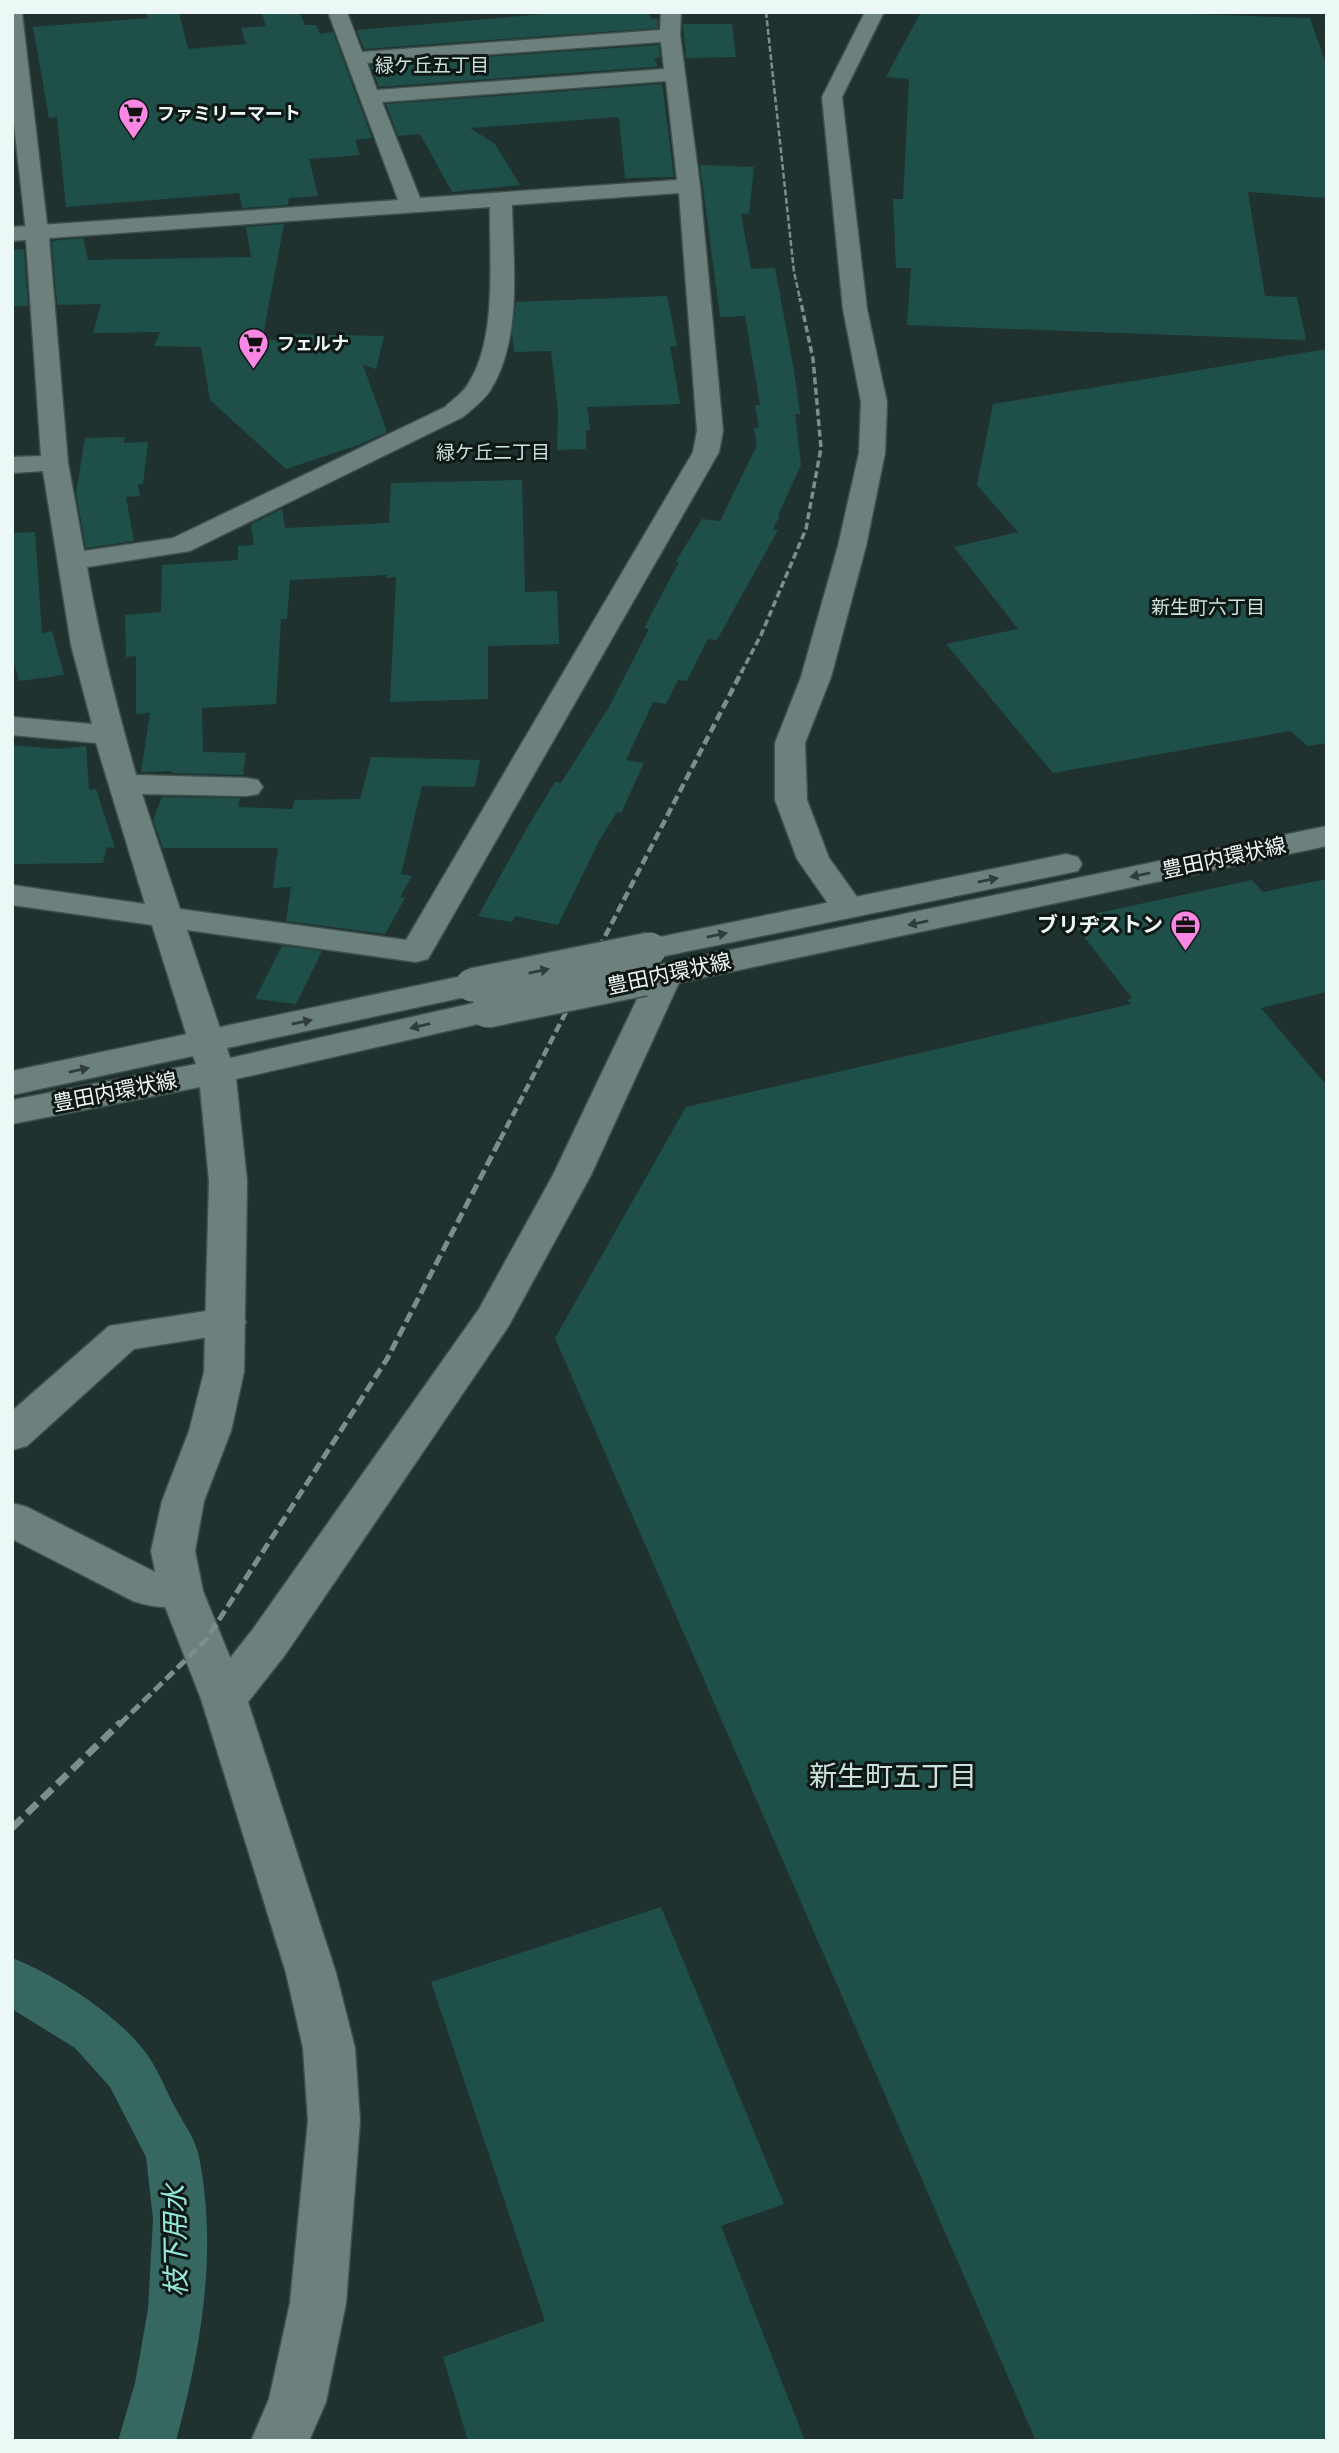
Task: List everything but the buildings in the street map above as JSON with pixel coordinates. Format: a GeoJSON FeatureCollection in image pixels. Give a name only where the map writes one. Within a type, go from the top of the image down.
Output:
{"type":"FeatureCollection","features":[{"type":"Feature","properties":{"kind":"street"},"geometry":{"type":"LineString","coordinates":[[337,12],[412,207]]}},
{"type":"Feature","properties":{"kind":"street"},"geometry":{"type":"LineString","coordinates":[[12,895],[166,919],[416,952],[706,452],[710,431],[689,186],[670,35],[671,12]]}},
{"type":"Feature","properties":{"kind":"street"},"geometry":{"type":"LineString","coordinates":[[848,908],[813,859],[791,800],[789,743],[816,677],[852,545],[872,453],[874,402],[855,309],[832,97],[875,12]]}},
{"type":"Feature","properties":{"kind":"street"},"geometry":{"type":"LineString","coordinates":[[12,13],[37,232],[55,463],[86,645],[123,784],[212,1058],[228,1181],[224,1372],[210,1432],[183,1501],[173,1551],[181,1591],[224,1699],[310,1972],[329,2048],[334,2121],[318,2303],[297,2402],[281,2441]]}},
{"type":"Feature","properties":{"kind":"street"},"geometry":{"type":"LineString","coordinates":[[355,58],[461,42],[670,35]]}},
{"type":"Feature","properties":{"kind":"street"},"geometry":{"type":"LineString","coordinates":[[370,97],[675,74]]}},
{"type":"Feature","properties":{"kind":"street"},"geometry":{"type":"LineString","coordinates":[[12,234],[689,186]]}},
{"type":"Feature","properties":{"kind":"street"},"geometry":{"type":"LineString","coordinates":[[71,561],[180,545],[454,412],[478,389],[491,363],[499,328],[501,201]]}},
{"type":"Feature","properties":{"kind":"street"},"geometry":{"type":"LineString","coordinates":[[12,465],[55,463]]}},
{"type":"Feature","properties":{"kind":"street"},"geometry":{"type":"LineString","coordinates":[[12,726],[112,735]]}},
{"type":"Feature","properties":{"kind":"street"},"geometry":{"type":"LineString","coordinates":[[123,784],[247,788]]}},
{"type":"Feature","properties":{"kind":"street","name":"豊田内環状線"},"geometry":{"type":"LineString","coordinates":[[653,968],[848,908],[1327,810]]}},
{"type":"Feature","properties":{"kind":"street","name":"豊田内環状線"},"geometry":{"type":"LineString","coordinates":[[12,1112],[212,1058],[480,998],[653,968],[1327,836]]}},
{"type":"Feature","properties":{"kind":"street"},"geometry":{"type":"LineString","coordinates":[[224,1699],[269,1642],[494,1317],[572,1175],[653,968]]}},
{"type":"Feature","properties":{"kind":"street","name":"豊田内環状線"},"geometry":{"type":"LineString","coordinates":[[12,1083],[212,1058]]}},
{"type":"Feature","properties":{"kind":"street"},"geometry":{"type":"LineString","coordinates":[[12,1435],[123,1336],[226,1322]]}},
{"type":"Feature","properties":{"kind":"street"},"geometry":{"type":"LineString","coordinates":[[12,1519],[149,1589],[181,1591]]}},
{"type":"Feature","properties":{"kind":"waterway","name":"枝下用水"},"geometry":{"type":"LineString","coordinates":[[12,1981],[93,2032],[128,2070],[172,2154],[180,2219],[176,2309],[163,2383],[147,2441]]}},
{"type":"Feature","properties":{"kind":"railway"},"geometry":{"type":"LineString","coordinates":[[766,12],[794,272],[800,299]]}},
{"type":"Feature","properties":{"kind":"railway"},"geometry":{"type":"LineString","coordinates":[[741,673],[761,635],[806,529],[821,448],[813,359],[800,298]]}},
{"type":"Feature","properties":{"kind":"railway"},"geometry":{"type":"LineString","coordinates":[[500,1140],[742,671]]}},
{"type":"Feature","properties":{"kind":"railway"},"geometry":{"type":"LineString","coordinates":[[120,1724],[206,1640],[387,1359],[501,1138]]}},
{"type":"Feature","properties":{"kind":"railway"},"geometry":{"type":"LineString","coordinates":[[12,1828],[121,1722]]}},
{"type":"Feature","properties":{"kind":"place","name":"ファミリーマート"},"geometry":{"type":"Point","coordinates":[134,141]}},
{"type":"Feature","properties":{"kind":"place","name":"フェルナ"},"geometry":{"type":"Point","coordinates":[254,371]}},
{"type":"Feature","properties":{"kind":"place","name":"ブリヂストン"},"geometry":{"type":"Point","coordinates":[1186,952]}},
{"type":"Feature","properties":{"kind":"district","name":"緑ケ丘五丁目"},"geometry":{"type":"Point","coordinates":[432,65]}},
{"type":"Feature","properties":{"kind":"district","name":"緑ケ丘二丁目"},"geometry":{"type":"Point","coordinates":[493,452]}},
{"type":"Feature","properties":{"kind":"district","name":"新生町六丁目"},"geometry":{"type":"Point","coordinates":[1208,607]}},
{"type":"Feature","properties":{"kind":"district","name":"新生町五丁目"},"geometry":{"type":"Point","coordinates":[893,1776]}}]}
